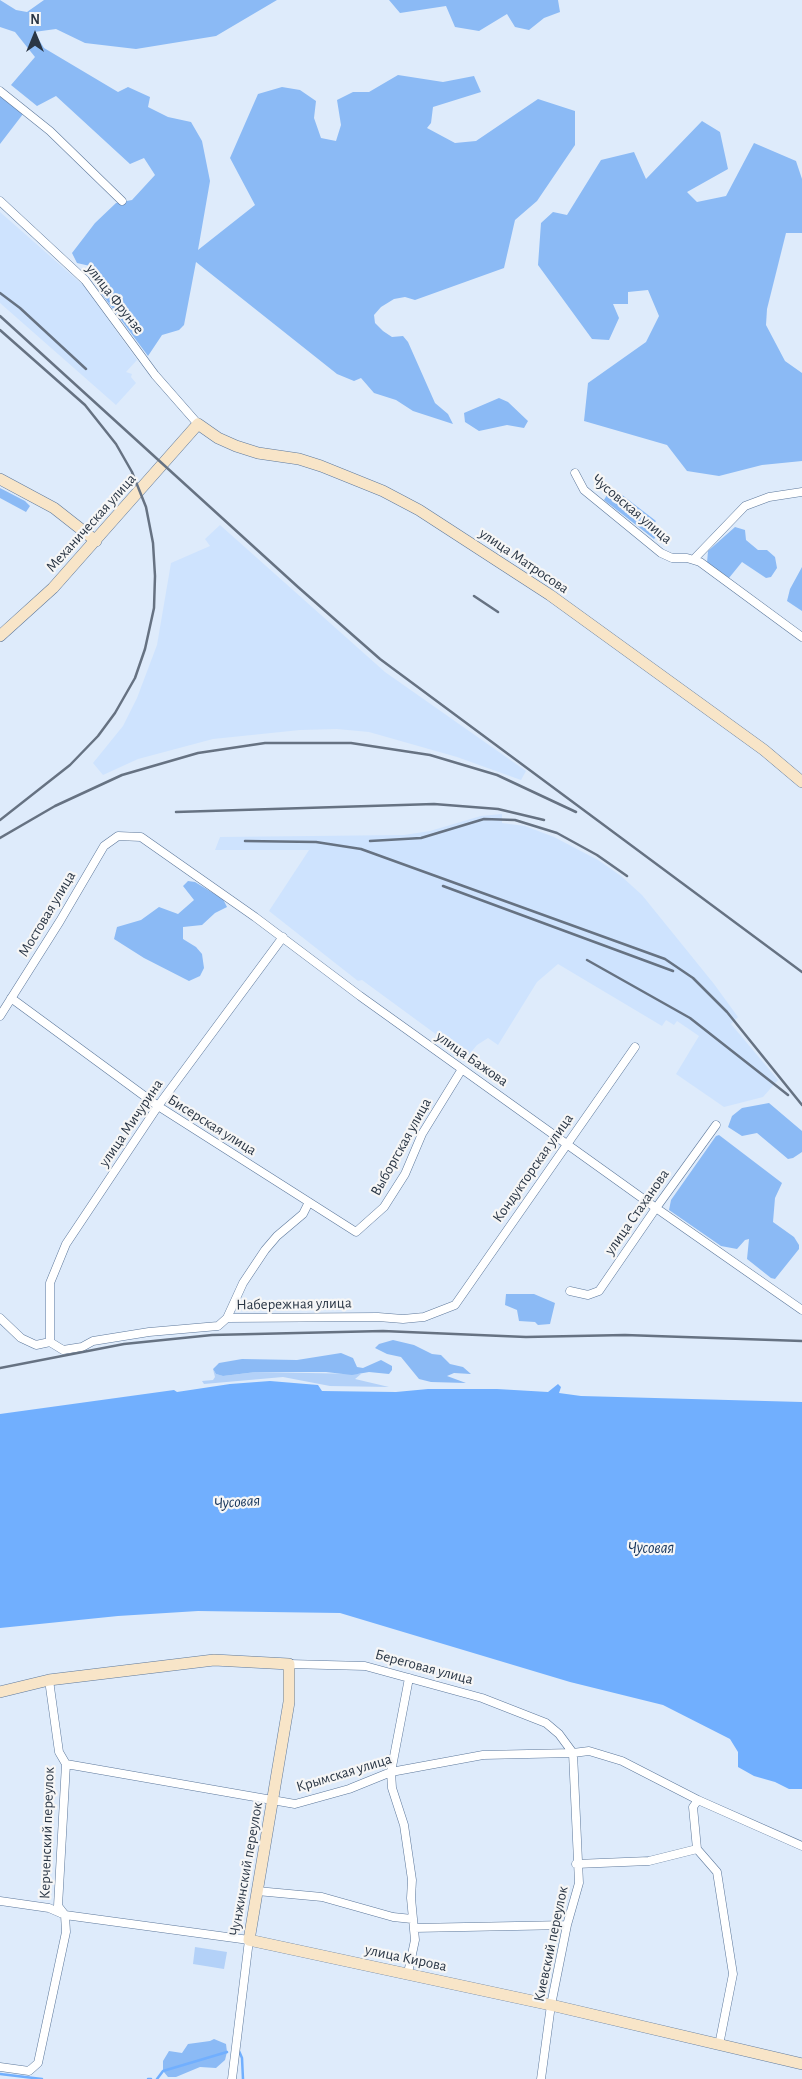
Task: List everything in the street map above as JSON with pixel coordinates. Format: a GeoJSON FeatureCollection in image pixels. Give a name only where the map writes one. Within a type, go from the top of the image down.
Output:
{"type":"FeatureCollection","features":[{"type":"Feature","properties":{"kind":"street"},"geometry":{"type":"LineString","coordinates":[[0,91],[50,131],[122,200]]}},
{"type":"Feature","properties":{"kind":"street","name":"улица Фрунзе"},"geometry":{"type":"LineString","coordinates":[[0,201],[85,280],[155,375],[198,424]]}},
{"type":"Feature","properties":{"kind":"street","name":"Механическая улица"},"geometry":{"type":"LineString","coordinates":[[0,636],[52,588],[96,541],[198,424]]}},
{"type":"Feature","properties":{"kind":"street","name":"улица Матросова"},"geometry":{"type":"LineString","coordinates":[[198,424],[231,445],[258,453],[289,457],[314,464],[370,485],[419,510],[550,595],[764,750],[802,782]]}},
{"type":"Feature","properties":{"kind":"street","name":"Чусовская улица"},"geometry":{"type":"LineString","coordinates":[[575,473],[584,490],[661,553],[672,558],[694,559]]}},
{"type":"Feature","properties":{"kind":"street"},"geometry":{"type":"LineString","coordinates":[[0,479],[54,508],[96,541]]}},
{"type":"Feature","properties":{"kind":"street"},"geometry":{"type":"LineString","coordinates":[[802,492],[769,497],[745,506],[694,559],[802,637]]}},
{"type":"Feature","properties":{"kind":"street","name":"улица Бажова"},"geometry":{"type":"LineString","coordinates":[[125,835],[141,837],[157,846],[566,1144],[802,1310]]}},
{"type":"Feature","properties":{"kind":"street","name":"Мостовая улица"},"geometry":{"type":"LineString","coordinates":[[0,1016],[60,921],[101,851],[111,839],[125,835]]}},
{"type":"Feature","properties":{"kind":"street","name":"улица Мичурина"},"geometry":{"type":"LineString","coordinates":[[50,1342],[50,1283],[66,1244],[158,1106],[283,937]]}},
{"type":"Feature","properties":{"kind":"street","name":"Бисерская улица"},"geometry":{"type":"LineString","coordinates":[[11,998],[158,1106],[356,1232]]}},
{"type":"Feature","properties":{"kind":"street","name":"Кондукторская улица"},"geometry":{"type":"LineString","coordinates":[[455,1305],[635,1047]]}},
{"type":"Feature","properties":{"kind":"street","name":"Выборгская улица"},"geometry":{"type":"LineString","coordinates":[[356,1232],[384,1207],[405,1174],[422,1134],[462,1069]]}},
{"type":"Feature","properties":{"kind":"street","name":"улица Стаханова"},"geometry":{"type":"LineString","coordinates":[[570,1291],[588,1296],[599,1291],[716,1125]]}},
{"type":"Feature","properties":{"kind":"street"},"geometry":{"type":"LineString","coordinates":[[227,1318],[243,1282],[265,1250],[303,1214],[309,1202]]}},
{"type":"Feature","properties":{"kind":"street","name":"Набережная улица"},"geometry":{"type":"LineString","coordinates":[[0,1318],[21,1338],[36,1345],[50,1342],[63,1350],[82,1347],[93,1341],[149,1332],[218,1326],[227,1318],[378,1317],[403,1319],[424,1317],[455,1305]]}},
{"type":"Feature","properties":{"kind":"street","name":"Береговая улица"},"geometry":{"type":"LineString","coordinates":[[0,1692],[49,1680],[214,1660],[365,1666],[482,1698],[546,1724],[559,1734],[573,1754]]}},
{"type":"Feature","properties":{"kind":"street","name":"Чунжинский переулок"},"geometry":{"type":"LineString","coordinates":[[232,2079],[249,1940],[289,1702],[289,1664]]}},
{"type":"Feature","properties":{"kind":"street"},"geometry":{"type":"LineString","coordinates":[[408,1973],[415,1940],[412,1919],[412,1880],[404,1825],[392,1788],[391,1772],[409,1678]]}},
{"type":"Feature","properties":{"kind":"street","name":"Керченский переулок"},"geometry":{"type":"LineString","coordinates":[[0,2067],[28,2071],[38,2063],[66,1932],[65,1914],[58,1906],[58,1897],[66,1764],[59,1752],[49,1680]]}},
{"type":"Feature","properties":{"kind":"street"},"geometry":{"type":"LineString","coordinates":[[573,1754],[588,1751],[622,1761],[698,1800],[802,1846]]}},
{"type":"Feature","properties":{"kind":"street","name":"Крымская улица"},"geometry":{"type":"LineString","coordinates":[[66,1764],[274,1798],[295,1804],[349,1790],[391,1772],[483,1755],[573,1754]]}},
{"type":"Feature","properties":{"kind":"street","name":"Киевский переулок"},"geometry":{"type":"LineString","coordinates":[[541,2079],[551,2005],[567,1925],[579,1883],[576,1864],[573,1754]]}},
{"type":"Feature","properties":{"kind":"street"},"geometry":{"type":"LineString","coordinates":[[698,1800],[693,1807],[697,1849],[717,1872],[733,1974],[719,2045]]}},
{"type":"Feature","properties":{"kind":"street"},"geometry":{"type":"LineString","coordinates":[[576,1864],[649,1861],[697,1849]]}},
{"type":"Feature","properties":{"kind":"street"},"geometry":{"type":"LineString","coordinates":[[258,1890],[322,1897],[393,1917],[412,1919]]}},
{"type":"Feature","properties":{"kind":"street","name":"улица Кирова"},"geometry":{"type":"LineString","coordinates":[[0,1901],[49,1908],[65,1914],[249,1940],[551,2005],[802,2064]]}},
{"type":"Feature","properties":{"kind":"street"},"geometry":{"type":"LineString","coordinates":[[414,1928],[567,1925]]}},
{"type":"Feature","properties":{"kind":"shaded area"},"geometry":{"type":"Polygon","coordinates":[[[0,0],[16,10],[27,12],[44,0],[277,0],[216,36],[136,49],[85,43],[56,29],[34,32],[44,48],[118,92],[128,87],[150,97],[148,107],[168,117],[191,122],[202,141],[210,181],[198,250],[255,205],[230,158],[258,94],[282,87],[300,90],[316,101],[314,118],[321,138],[336,141],[341,125],[337,100],[353,92],[369,92],[398,75],[443,82],[474,76],[481,92],[433,107],[431,123],[427,128],[455,143],[476,141],[538,99],[575,111],[575,145],[537,201],[515,220],[504,268],[415,300],[405,297],[394,299],[381,307],[374,315],[375,323],[383,331],[392,337],[403,336],[408,342],[435,403],[448,414],[453,424],[413,411],[396,400],[374,393],[361,378],[354,381],[337,374],[196,262],[184,325],[179,330],[162,335],[148,356],[101,293],[90,266],[77,263],[72,253],[95,223],[116,203],[132,200],[155,175],[144,158],[130,164],[56,96],[37,106],[11,85],[35,57],[15,32],[0,27],[0,0]]]}},
{"type":"Feature","properties":{"kind":"shaded area"},"geometry":{"type":"Polygon","coordinates":[[[389,0],[558,0],[560,12],[544,18],[529,30],[515,27],[507,14],[479,31],[455,27],[446,6],[400,13],[389,0]]]}},
{"type":"Feature","properties":{"kind":"shaded area"},"geometry":{"type":"Polygon","coordinates":[[[0,95],[23,114],[0,144],[0,95]]]}},
{"type":"Feature","properties":{"kind":"shaded area"},"geometry":{"type":"Polygon","coordinates":[[[702,121],[720,132],[728,169],[687,192],[697,202],[726,196],[754,143],[796,161],[802,179],[802,233],[786,233],[767,309],[766,325],[785,361],[802,373],[802,461],[762,465],[719,476],[687,471],[667,445],[584,421],[588,383],[646,342],[659,316],[648,290],[628,292],[628,304],[613,304],[619,318],[609,340],[592,339],[538,265],[541,223],[553,212],[567,215],[601,160],[634,152],[646,179],[702,121]]]}},
{"type":"Feature","properties":{"kind":"shaded area"},"geometry":{"type":"Polygon","coordinates":[[[0,212],[84,286],[137,360],[126,372],[132,374],[131,377],[136,383],[116,405],[0,303],[0,212]]]}},
{"type":"Feature","properties":{"kind":"shaded area"},"geometry":{"type":"Polygon","coordinates":[[[499,398],[508,402],[528,421],[524,428],[507,425],[479,431],[465,422],[464,413],[499,398]]]}},
{"type":"Feature","properties":{"kind":"shaded area"},"geometry":{"type":"Polygon","coordinates":[[[0,488],[25,501],[30,506],[26,512],[0,498],[0,488]]]}},
{"type":"Feature","properties":{"kind":"shaded area"},"geometry":{"type":"Polygon","coordinates":[[[610,490],[617,491],[656,521],[650,528],[658,535],[654,539],[604,500],[610,490]]]}},
{"type":"Feature","properties":{"kind":"shaded area"},"geometry":{"type":"Polygon","coordinates":[[[220,525],[385,672],[526,771],[521,780],[457,757],[369,732],[337,729],[300,730],[213,739],[138,759],[103,775],[93,763],[123,726],[137,698],[157,645],[171,563],[210,546],[205,539],[220,525]]]}},
{"type":"Feature","properties":{"kind":"shaded area"},"geometry":{"type":"Polygon","coordinates":[[[735,527],[745,530],[746,540],[758,550],[767,550],[775,557],[777,568],[771,577],[766,578],[742,562],[729,578],[707,563],[708,551],[735,527]]]}},
{"type":"Feature","properties":{"kind":"shaded area"},"geometry":{"type":"Polygon","coordinates":[[[802,567],[802,611],[787,601],[790,589],[802,567]]]}},
{"type":"Feature","properties":{"kind":"shaded area"},"geometry":{"type":"Polygon","coordinates":[[[502,814],[502,823],[525,826],[554,837],[598,860],[621,876],[642,895],[714,984],[738,1017],[731,1024],[778,1080],[763,1097],[724,1107],[676,1074],[699,1036],[677,1021],[674,1025],[666,1020],[662,1026],[558,964],[537,982],[498,1045],[488,1038],[477,1045],[467,1057],[362,980],[358,981],[269,911],[309,850],[215,850],[220,837],[404,835],[430,831],[481,816],[502,814]]]}},
{"type":"Feature","properties":{"kind":"shaded area"},"geometry":{"type":"Polygon","coordinates":[[[188,881],[195,882],[223,899],[227,907],[215,913],[202,925],[183,927],[183,939],[196,947],[202,954],[204,968],[200,976],[189,981],[144,958],[114,939],[117,927],[141,920],[159,907],[178,914],[194,900],[183,886],[188,881]]]}},
{"type":"Feature","properties":{"kind":"shaded area"},"geometry":{"type":"Polygon","coordinates":[[[769,1103],[802,1131],[802,1152],[793,1158],[788,1159],[757,1133],[742,1136],[728,1127],[732,1116],[742,1108],[769,1103]]]}},
{"type":"Feature","properties":{"kind":"shaded area"},"geometry":{"type":"Polygon","coordinates":[[[719,1135],[782,1183],[775,1198],[773,1222],[794,1237],[799,1245],[799,1249],[775,1279],[771,1278],[747,1259],[749,1239],[745,1240],[737,1249],[721,1246],[669,1210],[671,1200],[716,1136],[719,1135]]]}},
{"type":"Feature","properties":{"kind":"shaded area"},"geometry":{"type":"Polygon","coordinates":[[[506,1294],[534,1294],[555,1303],[550,1324],[538,1325],[535,1322],[519,1321],[517,1310],[505,1305],[506,1294]]]}},
{"type":"Feature","properties":{"kind":"shaded area"},"geometry":{"type":"Polygon","coordinates":[[[393,1340],[414,1345],[432,1354],[441,1355],[450,1364],[463,1367],[471,1374],[454,1373],[447,1376],[466,1383],[431,1382],[419,1379],[401,1357],[387,1354],[375,1348],[379,1344],[393,1340]]]}},
{"type":"Feature","properties":{"kind":"shaded area"},"geometry":{"type":"Polygon","coordinates":[[[341,1353],[353,1358],[357,1367],[363,1368],[381,1360],[392,1366],[392,1370],[389,1374],[369,1372],[352,1375],[326,1372],[256,1372],[223,1376],[216,1374],[213,1369],[219,1363],[242,1359],[297,1360],[341,1353]]]}},
{"type":"Feature","properties":{"kind":"shaded area"},"geometry":{"type":"Polygon","coordinates":[[[213,1369],[216,1374],[223,1376],[256,1372],[361,1374],[355,1379],[389,1387],[330,1386],[283,1377],[204,1384],[202,1381],[213,1380],[215,1377],[213,1369]]]}},
{"type":"Feature","properties":{"kind":"shaded area"},"geometry":{"type":"Polygon","coordinates":[[[195,1947],[227,1952],[224,1969],[193,1964],[195,1947]]]}},
{"type":"Feature","properties":{"kind":"shaded area"},"geometry":{"type":"Polygon","coordinates":[[[214,2039],[226,2044],[227,2052],[225,2060],[216,2068],[200,2067],[176,2077],[168,2077],[163,2071],[163,2061],[169,2051],[182,2053],[188,2044],[214,2039]]]}},
{"type":"Feature","properties":{"kind":"water","name":"Чусовая"},"geometry":{"type":"Polygon","coordinates":[[[270,1381],[318,1385],[322,1391],[396,1392],[428,1389],[497,1389],[548,1392],[558,1384],[561,1387],[559,1393],[581,1396],[802,1402],[802,1789],[789,1789],[775,1782],[754,1776],[738,1767],[738,1752],[730,1739],[663,1705],[570,1682],[340,1613],[198,1611],[118,1616],[0,1628],[0,1414],[174,1390],[177,1392],[230,1384],[270,1381]]]}},
{"type":"Feature","properties":{"kind":"waterway"},"geometry":{"type":"LineString","coordinates":[[239,2051],[242,2058],[243,2079]]}},
{"type":"Feature","properties":{"kind":"waterway"},"geometry":{"type":"LineString","coordinates":[[157,2079],[163,2071],[227,2052]]}},
{"type":"Feature","properties":{"kind":"waterway"},"geometry":{"type":"LineString","coordinates":[[0,2074],[42,2079]]}},
{"type":"Feature","properties":{"kind":"railway"},"geometry":{"type":"LineString","coordinates":[[0,293],[20,308],[86,369]]}},
{"type":"Feature","properties":{"kind":"railway"},"geometry":{"type":"LineString","coordinates":[[0,316],[380,659],[802,972]]}},
{"type":"Feature","properties":{"kind":"railway"},"geometry":{"type":"LineString","coordinates":[[0,330],[85,405],[116,444],[132,472],[146,507],[153,543],[155,576],[154,608],[145,649],[135,678],[115,713],[98,736],[70,765],[0,820]]}},
{"type":"Feature","properties":{"kind":"railway"},"geometry":{"type":"LineString","coordinates":[[474,596],[498,612]]}},
{"type":"Feature","properties":{"kind":"railway"},"geometry":{"type":"LineString","coordinates":[[0,838],[55,806],[122,775],[198,753],[265,743],[351,743],[430,755],[497,775],[576,812]]}},
{"type":"Feature","properties":{"kind":"railway"},"geometry":{"type":"LineString","coordinates":[[176,812],[434,804],[498,809],[544,820]]}},
{"type":"Feature","properties":{"kind":"railway"},"geometry":{"type":"LineString","coordinates":[[370,841],[421,838],[484,819],[515,820],[557,833],[597,855],[627,876]]}},
{"type":"Feature","properties":{"kind":"railway"},"geometry":{"type":"LineString","coordinates":[[245,841],[316,842],[361,849],[665,959],[693,978],[727,1012],[802,1105]]}},
{"type":"Feature","properties":{"kind":"railway"},"geometry":{"type":"LineString","coordinates":[[443,886],[673,971]]}},
{"type":"Feature","properties":{"kind":"railway"},"geometry":{"type":"LineString","coordinates":[[587,960],[690,1018],[788,1095]]}},
{"type":"Feature","properties":{"kind":"railway"},"geometry":{"type":"LineString","coordinates":[[0,1368],[124,1344],[212,1335],[383,1331],[526,1337],[625,1335],[802,1341]]}}]}
